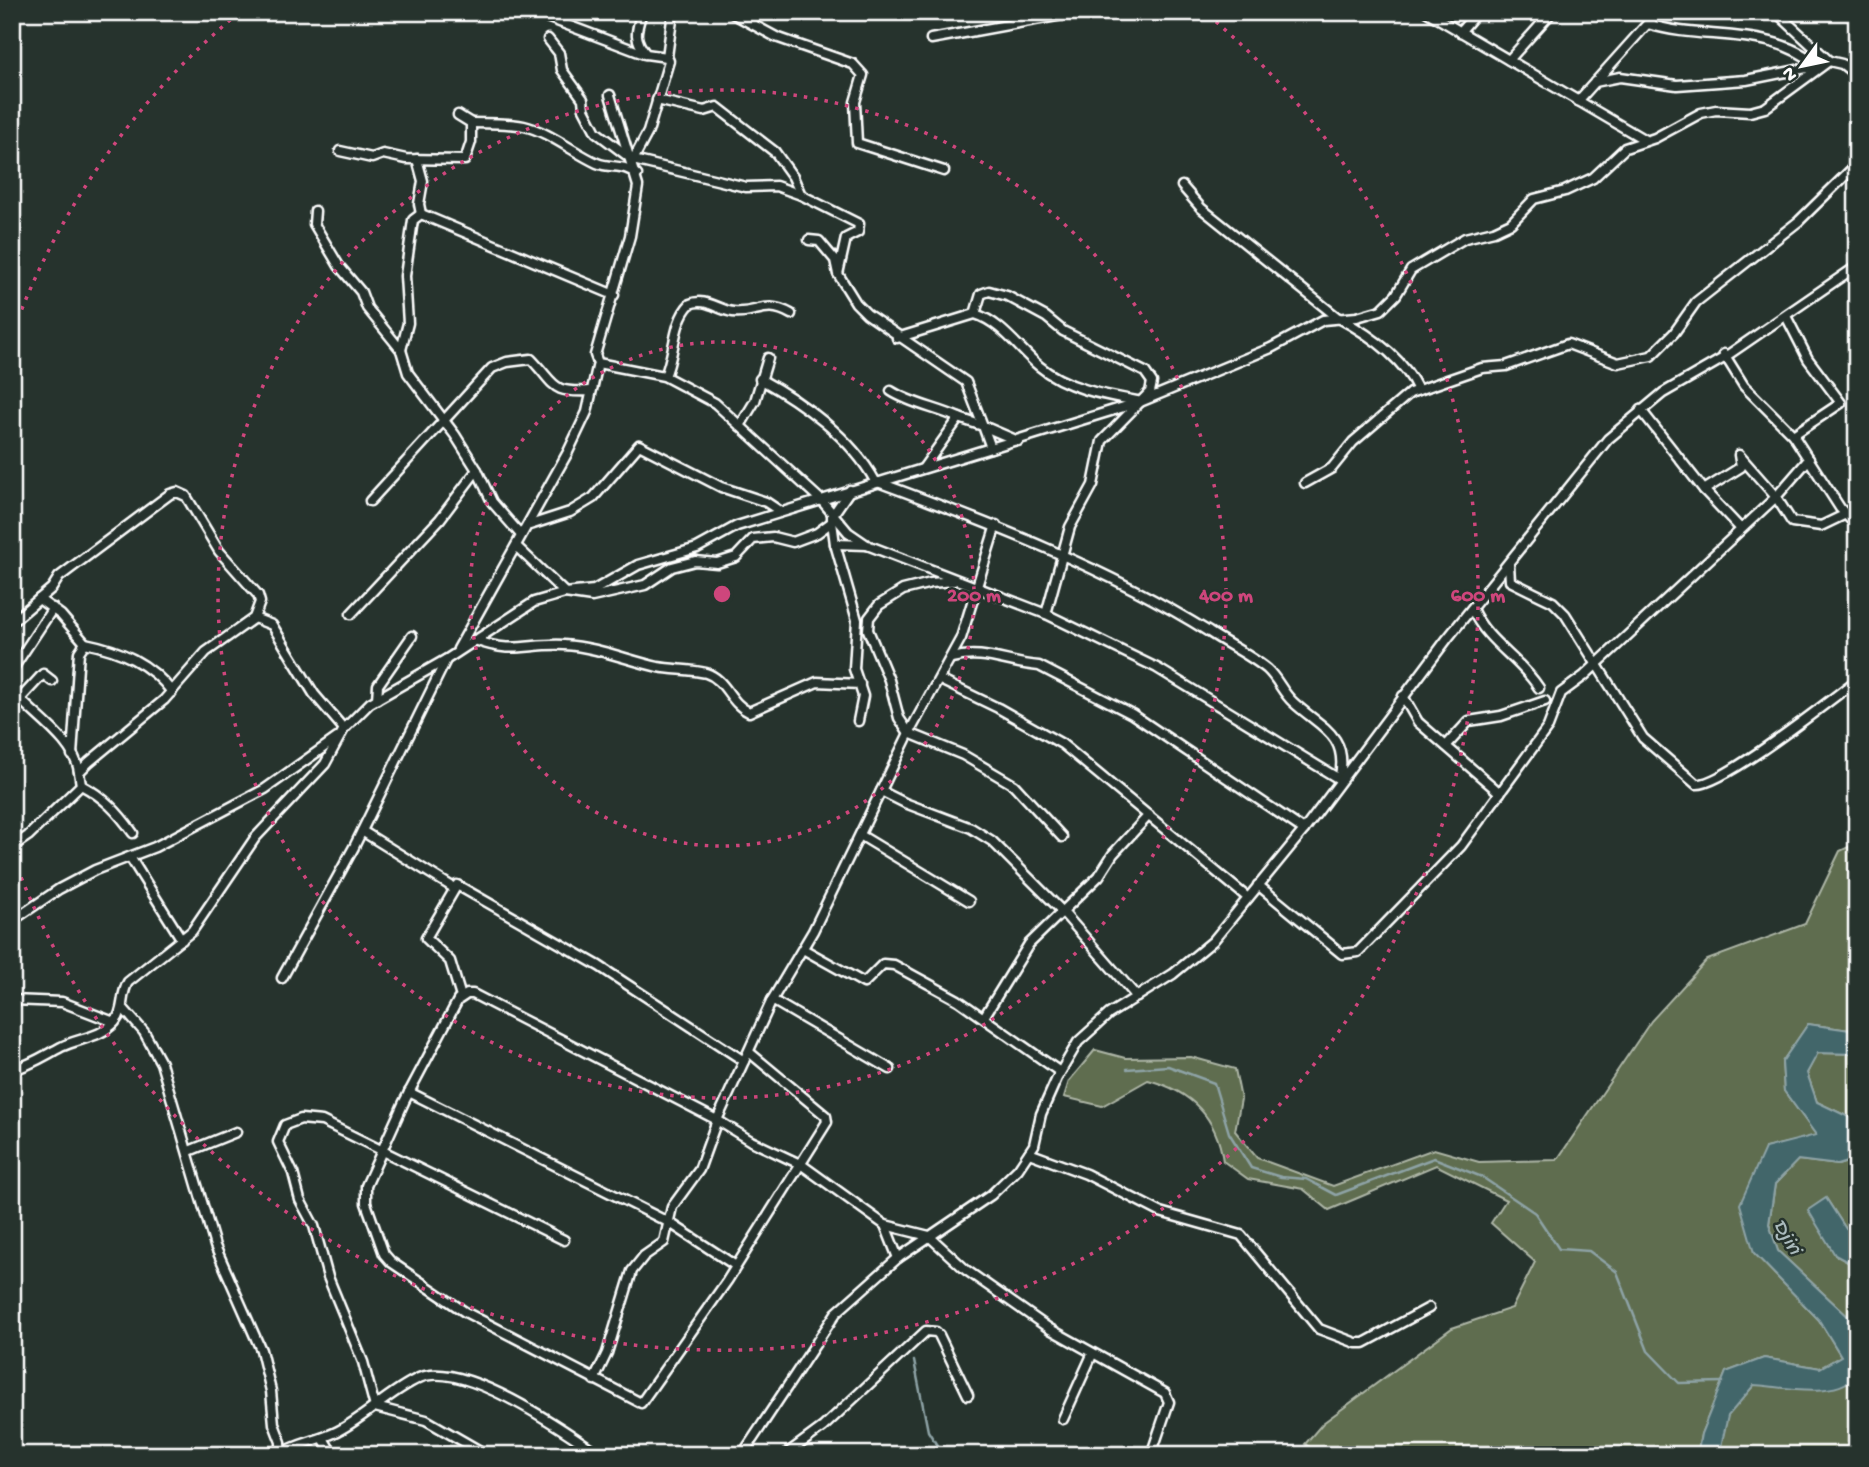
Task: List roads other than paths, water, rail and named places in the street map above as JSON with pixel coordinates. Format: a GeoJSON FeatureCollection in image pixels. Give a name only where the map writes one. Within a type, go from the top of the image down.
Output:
{"type":"FeatureCollection","features":[{"type":"Feature","properties":{"kind":"street"},"geometry":{"type":"LineString","coordinates":[[533,12],[646,54],[667,57]]}},
{"type":"Feature","properties":{"kind":"street"},"geometry":{"type":"LineString","coordinates":[[642,12],[635,38],[646,54]]}},
{"type":"Feature","properties":{"kind":"street"},"geometry":{"type":"LineString","coordinates":[[633,160],[648,132],[665,81],[673,12]]}},
{"type":"Feature","properties":{"kind":"street"},"geometry":{"type":"LineString","coordinates":[[730,12],[776,37],[853,64],[863,75],[855,102],[857,143],[944,172]]}},
{"type":"Feature","properties":{"kind":"street"},"geometry":{"type":"LineString","coordinates":[[930,39],[1079,12]]}},
{"type":"Feature","properties":{"kind":"street"},"geometry":{"type":"LineString","coordinates":[[1427,12],[1645,140]]}},
{"type":"Feature","properties":{"kind":"street"},"geometry":{"type":"LineString","coordinates":[[1460,32],[1477,12]]}},
{"type":"Feature","properties":{"kind":"street"},"geometry":{"type":"LineString","coordinates":[[1509,60],[1552,12]]}},
{"type":"Feature","properties":{"kind":"street"},"geometry":{"type":"LineString","coordinates":[[1578,101],[1658,12]]}},
{"type":"Feature","properties":{"kind":"street"},"geometry":{"type":"LineString","coordinates":[[1776,12],[1822,64]]}},
{"type":"Feature","properties":{"kind":"street"},"geometry":{"type":"LineString","coordinates":[[1648,24],[1671,31],[1753,36],[1806,55],[1822,64]]}},
{"type":"Feature","properties":{"kind":"street"},"geometry":{"type":"LineString","coordinates":[[548,39],[559,53],[562,70],[583,99],[584,109],[596,132],[633,160],[746,187],[776,186],[801,195],[859,224],[858,232],[846,238],[838,274]]}},
{"type":"Feature","properties":{"kind":"street"},"geometry":{"type":"LineString","coordinates":[[12,921],[59,889],[95,870],[130,857],[265,789],[342,733],[377,699],[447,659],[534,603],[565,593],[594,590],[638,565],[697,548],[737,526],[822,501],[875,481],[1019,441],[1140,402],[1271,348],[1322,320],[1364,316],[1381,310],[1396,295],[1411,270],[1465,238],[1494,232],[1511,223],[1535,199],[1565,191],[1593,178],[1625,148],[1701,113],[1716,110],[1751,112],[1765,108],[1822,64]]}},
{"type":"Feature","properties":{"kind":"street"},"geometry":{"type":"LineString","coordinates":[[1595,82],[1620,77],[1676,85],[1746,80],[1822,64],[1842,64],[1857,76]]}},
{"type":"Feature","properties":{"kind":"street"},"geometry":{"type":"LineString","coordinates":[[456,651],[527,527],[586,416],[598,363],[595,355],[614,295],[637,203],[638,176],[610,95]]}},
{"type":"Feature","properties":{"kind":"street"},"geometry":{"type":"LineString","coordinates":[[657,100],[704,111],[717,107],[728,118],[755,133],[775,152],[793,177],[801,195]]}},
{"type":"Feature","properties":{"kind":"street"},"geometry":{"type":"LineString","coordinates":[[458,115],[471,123],[492,121],[509,127],[524,126],[600,164],[630,168],[638,176]]}},
{"type":"Feature","properties":{"kind":"street"},"geometry":{"type":"LineString","coordinates":[[340,151],[372,158],[383,154],[417,159],[465,160],[471,142],[471,123]]}},
{"type":"Feature","properties":{"kind":"street"},"geometry":{"type":"LineString","coordinates":[[417,159],[423,181],[419,204],[421,214]]}},
{"type":"Feature","properties":{"kind":"street"},"geometry":{"type":"LineString","coordinates":[[1305,483],[1332,468],[1370,426],[1418,390],[1482,368],[1506,366],[1568,344],[1618,363],[1651,356],[1674,333],[1696,302],[1799,221],[1857,164]]}},
{"type":"Feature","properties":{"kind":"street"},"geometry":{"type":"LineString","coordinates":[[1182,186],[1201,208],[1337,317],[1358,328],[1394,357],[1410,374],[1418,390]]}},
{"type":"Feature","properties":{"kind":"street"},"geometry":{"type":"LineString","coordinates":[[314,211],[314,224],[339,266],[361,292],[367,308],[401,350],[408,373],[477,470],[487,495],[522,535]]}},
{"type":"Feature","properties":{"kind":"street"},"geometry":{"type":"LineString","coordinates":[[421,214],[614,295]]}},
{"type":"Feature","properties":{"kind":"street"},"geometry":{"type":"LineString","coordinates":[[401,350],[408,323],[405,276],[413,220],[421,214]]}},
{"type":"Feature","properties":{"kind":"street"},"geometry":{"type":"LineString","coordinates":[[808,240],[819,241],[835,260],[838,274],[856,303],[897,338],[966,382],[990,448]]}},
{"type":"Feature","properties":{"kind":"street"},"geometry":{"type":"LineString","coordinates":[[742,1455],[836,1312],[898,1258],[990,1195],[1018,1169],[1029,1153],[1069,1054],[1093,1027],[1194,959],[1248,898],[1304,830],[1339,779],[1472,609],[1622,424],[1857,266]]}},
{"type":"Feature","properties":{"kind":"street"},"geometry":{"type":"LineString","coordinates":[[975,314],[981,294],[989,291],[1007,296],[1046,317],[1063,331],[1145,372],[1152,382],[1150,392],[1102,441],[1093,485],[1070,527],[1064,557],[1046,614]]}},
{"type":"Feature","properties":{"kind":"street"},"geometry":{"type":"LineString","coordinates":[[665,376],[673,359],[679,327],[691,304],[701,301],[736,312],[771,306],[791,314]]}},
{"type":"Feature","properties":{"kind":"street"},"geometry":{"type":"LineString","coordinates":[[897,338],[975,314],[997,327],[1050,374],[1090,392],[1140,402]]}},
{"type":"Feature","properties":{"kind":"street"},"geometry":{"type":"LineString","coordinates":[[1786,316],[1808,359],[1840,400],[1839,406],[1793,435]]}},
{"type":"Feature","properties":{"kind":"street"},"geometry":{"type":"LineString","coordinates":[[1724,354],[1744,386],[1793,435],[1846,514],[1857,522]]}},
{"type":"Feature","properties":{"kind":"street"},"geometry":{"type":"LineString","coordinates":[[740,426],[755,401],[768,358]]}},
{"type":"Feature","properties":{"kind":"street"},"geometry":{"type":"LineString","coordinates":[[370,501],[492,368],[507,362],[531,359],[549,382],[564,393],[591,391]]}},
{"type":"Feature","properties":{"kind":"street"},"geometry":{"type":"LineString","coordinates":[[598,363],[665,376],[715,403],[822,501],[832,519],[835,544],[857,620],[855,669],[863,696],[858,721]]}},
{"type":"Feature","properties":{"kind":"street"},"geometry":{"type":"LineString","coordinates":[[594,380],[610,366]]}},
{"type":"Feature","properties":{"kind":"street"},"geometry":{"type":"LineString","coordinates":[[760,379],[795,400],[835,433],[867,466],[875,481],[996,525],[1064,557],[1170,608],[1265,668],[1291,701],[1338,742],[1343,758],[1339,779]]}},
{"type":"Feature","properties":{"kind":"street"},"geometry":{"type":"LineString","coordinates":[[891,391],[903,399],[930,405],[1019,441]]}},
{"type":"Feature","properties":{"kind":"street"},"geometry":{"type":"LineString","coordinates":[[1641,410],[1704,490],[1740,528]]}},
{"type":"Feature","properties":{"kind":"street"},"geometry":{"type":"LineString","coordinates":[[924,467],[959,418]]}},
{"type":"Feature","properties":{"kind":"street"},"geometry":{"type":"LineString","coordinates":[[527,527],[570,512],[593,498],[639,445],[721,487],[766,502],[781,512]]}},
{"type":"Feature","properties":{"kind":"street"},"geometry":{"type":"LineString","coordinates":[[1704,490],[1741,467],[1740,455],[1795,524],[1821,526],[1846,514]]}},
{"type":"Feature","properties":{"kind":"street"},"geometry":{"type":"LineString","coordinates":[[1258,885],[1342,954],[1351,956],[1383,928],[1461,846],[1548,727],[1561,693],[1776,497],[1809,459]]}},
{"type":"Feature","properties":{"kind":"street"},"geometry":{"type":"LineString","coordinates":[[351,614],[396,563],[429,532],[477,470]]}},
{"type":"Feature","properties":{"kind":"street"},"geometry":{"type":"LineString","coordinates":[[516,546],[565,593],[592,597],[645,585],[673,568],[695,561],[717,563],[736,557],[753,539],[773,537],[793,542],[817,533],[832,519],[850,489]]}},
{"type":"Feature","properties":{"kind":"street"},"geometry":{"type":"LineString","coordinates":[[12,622],[59,577],[170,494],[177,492],[186,496],[219,551],[258,595],[260,602],[254,618],[206,652],[172,692],[79,772]]}},
{"type":"Feature","properties":{"kind":"street"},"geometry":{"type":"LineString","coordinates":[[832,519],[867,545],[1046,614],[1177,679],[1339,779]]}},
{"type":"Feature","properties":{"kind":"street"},"geometry":{"type":"LineString","coordinates":[[594,1380],[607,1353],[632,1271],[644,1256],[661,1246],[670,1223],[672,1207],[699,1170],[717,1120],[772,1000],[803,948],[909,733],[952,657],[978,588],[996,525]]}},
{"type":"Feature","properties":{"kind":"street"},"geometry":{"type":"LineString","coordinates":[[835,544],[867,545]]}},
{"type":"Feature","properties":{"kind":"street"},"geometry":{"type":"LineString","coordinates":[[1509,564],[1510,580],[1560,608],[1582,636],[1643,738],[1686,778],[1705,785],[1734,769],[1857,680]]}},
{"type":"Feature","properties":{"kind":"street"},"geometry":{"type":"LineString","coordinates":[[962,582],[931,583],[903,590],[879,605],[866,625],[889,680],[899,718],[909,733],[963,755],[1003,777],[1021,791],[1062,837]]}},
{"type":"Feature","properties":{"kind":"street"},"geometry":{"type":"LineString","coordinates":[[39,599],[53,608],[85,643],[131,657],[164,681],[172,692]]}},
{"type":"Feature","properties":{"kind":"street"},"geometry":{"type":"LineString","coordinates":[[12,670],[53,608]]}},
{"type":"Feature","properties":{"kind":"street"},"geometry":{"type":"LineString","coordinates":[[1472,609],[1488,637],[1532,677],[1539,688]]}},
{"type":"Feature","properties":{"kind":"street"},"geometry":{"type":"LineString","coordinates":[[254,618],[272,625],[302,677],[342,733]]}},
{"type":"Feature","properties":{"kind":"street"},"geometry":{"type":"LineString","coordinates":[[377,699],[378,685],[412,635]]}},
{"type":"Feature","properties":{"kind":"street"},"geometry":{"type":"LineString","coordinates":[[475,640],[493,647],[523,650],[562,645],[598,650],[660,667],[710,674],[721,682],[733,701],[749,712],[817,682],[860,684]]}},
{"type":"Feature","properties":{"kind":"street"},"geometry":{"type":"LineString","coordinates":[[72,755],[79,652],[85,643]]}},
{"type":"Feature","properties":{"kind":"street"},"geometry":{"type":"LineString","coordinates":[[952,657],[978,654],[1021,665],[1039,666],[1132,714],[1304,830]]}},
{"type":"Feature","properties":{"kind":"street"},"geometry":{"type":"LineString","coordinates":[[282,978],[362,831],[447,659]]}},
{"type":"Feature","properties":{"kind":"street"},"geometry":{"type":"LineString","coordinates":[[52,681],[43,674],[37,676],[16,701],[72,755],[81,785]]}},
{"type":"Feature","properties":{"kind":"street"},"geometry":{"type":"LineString","coordinates":[[940,680],[1055,740],[1248,898]]}},
{"type":"Feature","properties":{"kind":"street"},"geometry":{"type":"LineString","coordinates":[[1404,696],[1415,719],[1500,793]]}},
{"type":"Feature","properties":{"kind":"street"},"geometry":{"type":"LineString","coordinates":[[1446,746],[1469,721],[1501,716],[1545,701]]}},
{"type":"Feature","properties":{"kind":"street"},"geometry":{"type":"LineString","coordinates":[[12,1070],[28,1066],[78,1040],[101,1034],[114,1022],[122,1007],[122,992],[128,982],[182,940],[201,920],[256,838],[325,764],[342,733]]}},
{"type":"Feature","properties":{"kind":"street"},"geometry":{"type":"LineString","coordinates":[[81,785],[100,795],[116,810],[133,833]]}},
{"type":"Feature","properties":{"kind":"street"},"geometry":{"type":"LineString","coordinates":[[12,847],[28,836],[81,785]]}},
{"type":"Feature","properties":{"kind":"street"},"geometry":{"type":"LineString","coordinates":[[881,790],[905,803],[982,833],[1007,854],[1061,910],[1137,997]]}},
{"type":"Feature","properties":{"kind":"street"},"geometry":{"type":"LineString","coordinates":[[984,1017],[1029,944],[1099,876],[1149,815]]}},
{"type":"Feature","properties":{"kind":"street"},"geometry":{"type":"LineString","coordinates":[[362,831],[454,888]]}},
{"type":"Feature","properties":{"kind":"street"},"geometry":{"type":"LineString","coordinates":[[860,835],[969,901]]}},
{"type":"Feature","properties":{"kind":"street"},"geometry":{"type":"LineString","coordinates":[[130,857],[182,940]]}},
{"type":"Feature","properties":{"kind":"street"},"geometry":{"type":"LineString","coordinates":[[744,1061],[599,966],[461,886],[454,888],[426,938],[450,961],[461,997],[381,1150],[365,1194],[384,1254],[391,1262],[465,1312],[636,1402],[645,1400],[802,1165],[828,1119],[749,1052]]}},
{"type":"Feature","properties":{"kind":"street"},"geometry":{"type":"LineString","coordinates":[[803,948],[864,983],[883,964],[894,965],[984,1017],[1060,1072]]}},
{"type":"Feature","properties":{"kind":"street"},"geometry":{"type":"LineString","coordinates":[[461,997],[473,994],[717,1120],[751,1141],[802,1165],[885,1225],[929,1236],[986,1284],[1092,1355],[1168,1397],[1151,1455]]}},
{"type":"Feature","properties":{"kind":"street"},"geometry":{"type":"LineString","coordinates":[[12,1000],[62,1002],[114,1022]]}},
{"type":"Feature","properties":{"kind":"street"},"geometry":{"type":"LineString","coordinates":[[772,1000],[890,1069]]}},
{"type":"Feature","properties":{"kind":"street"},"geometry":{"type":"LineString","coordinates":[[122,1007],[144,1032],[157,1055],[189,1151],[215,1246],[261,1350],[271,1391],[274,1424],[281,1443],[280,1454],[323,1438],[421,1377],[445,1374],[461,1377],[507,1397],[600,1455]]}},
{"type":"Feature","properties":{"kind":"street"},"geometry":{"type":"LineString","coordinates":[[409,1093],[670,1223],[736,1266]]}},
{"type":"Feature","properties":{"kind":"street"},"geometry":{"type":"LineString","coordinates":[[375,1407],[363,1362],[328,1278],[314,1226],[300,1200],[293,1173],[278,1142],[285,1125],[301,1119],[322,1121],[564,1240]]}},
{"type":"Feature","properties":{"kind":"street"},"geometry":{"type":"LineString","coordinates":[[189,1151],[236,1132]]}},
{"type":"Feature","properties":{"kind":"street"},"geometry":{"type":"LineString","coordinates":[[1029,1153],[1086,1174],[1160,1212],[1241,1235],[1325,1333],[1364,1343],[1429,1308]]}},
{"type":"Feature","properties":{"kind":"street"},"geometry":{"type":"LineString","coordinates":[[885,1225],[898,1258]]}},
{"type":"Feature","properties":{"kind":"street"},"geometry":{"type":"LineString","coordinates":[[785,1455],[823,1427],[926,1331],[939,1335],[968,1395]]}},
{"type":"Feature","properties":{"kind":"street"},"geometry":{"type":"LineString","coordinates":[[1063,1419],[1092,1355]]}},
{"type":"Feature","properties":{"kind":"street"},"geometry":{"type":"LineString","coordinates":[[375,1407],[426,1420],[487,1455]]}},
{"type":"Feature","properties":{"kind":"street"},"geometry":{"type":"LineString","coordinates":[[323,1438],[333,1455]]}},
{"type":"Feature","properties":{"kind":"water"},"geometry":{"type":"Polygon","coordinates":[[[1808,1024],[1857,1031],[1857,1054],[1818,1053],[1807,1073],[1817,1102],[1857,1121],[1857,1159],[1838,1165],[1798,1160],[1775,1184],[1769,1224],[1778,1251],[1855,1323],[1858,1348],[1856,1372],[1849,1381],[1825,1389],[1754,1385],[1728,1416],[1719,1455],[1697,1455],[1701,1434],[1726,1372],[1764,1358],[1820,1368],[1841,1356],[1819,1320],[1754,1253],[1740,1204],[1765,1148],[1816,1135],[1784,1091],[1782,1062],[1808,1024]]]}},
{"type":"Feature","properties":{"kind":"water"},"geometry":{"type":"Polygon","coordinates":[[[1826,1198],[1846,1229],[1857,1235],[1857,1267],[1835,1255],[1808,1210],[1826,1198]]]}},
{"type":"Feature","properties":{"kind":"waterway"},"geometry":{"type":"LineString","coordinates":[[1127,1069],[1168,1066],[1214,1083],[1229,1133],[1251,1168],[1281,1177],[1306,1179],[1336,1195],[1434,1158],[1482,1177],[1535,1213],[1559,1249],[1589,1251],[1617,1272],[1648,1351],[1679,1383],[1723,1382]]}},
{"type":"Feature","properties":{"kind":"waterway"},"geometry":{"type":"LineString","coordinates":[[914,1361],[928,1431],[943,1455]]}},
{"type":"Feature","properties":{"kind":"water label","name":"Djiri"},"geometry":{"type":"Point","coordinates":[1789,1236]}}]}
